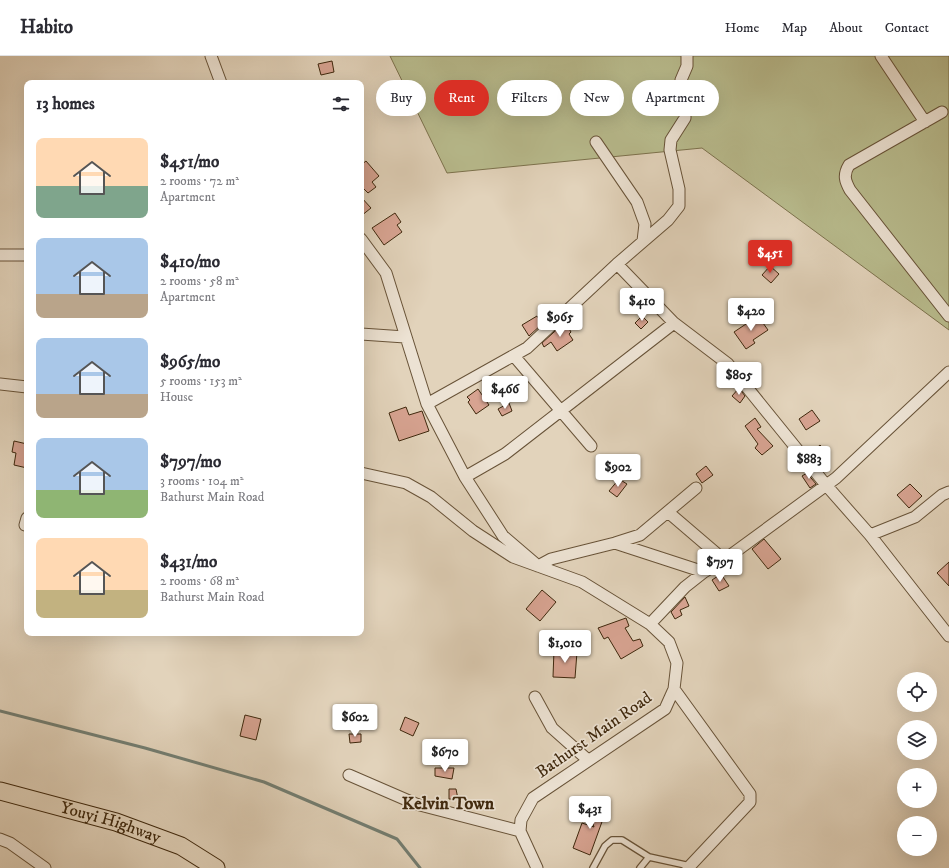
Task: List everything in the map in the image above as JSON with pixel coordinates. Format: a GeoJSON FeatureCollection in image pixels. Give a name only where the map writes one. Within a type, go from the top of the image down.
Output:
{"type":"FeatureCollection","features":[{"type":"Feature","properties":{"kind":"main road","name":"Youyi Highway"},"geometry":{"type":"LineString","coordinates":[[0,791],[116,822],[181,846],[216,868]]}},
{"type":"Feature","properties":{"kind":"street"},"geometry":{"type":"LineString","coordinates":[[211,56],[220,80]]}},
{"type":"Feature","properties":{"kind":"street"},"geometry":{"type":"LineString","coordinates":[[427,404],[526,348],[616,264],[668,220],[679,206],[680,189],[670,150],[671,140],[685,118],[681,80],[686,66],[686,56]]}},
{"type":"Feature","properties":{"kind":"street"},"geometry":{"type":"LineString","coordinates":[[881,56],[925,122]]}},
{"type":"Feature","properties":{"kind":"street"},"geometry":{"type":"LineString","coordinates":[[942,112],[850,165],[845,173],[845,182],[949,316]]}},
{"type":"Feature","properties":{"kind":"street"},"geometry":{"type":"LineString","coordinates":[[596,142],[637,202],[646,224],[642,242]]}},
{"type":"Feature","properties":{"kind":"street"},"geometry":{"type":"LineString","coordinates":[[364,243],[386,273],[427,404],[465,477],[503,536],[538,566],[551,559],[615,543],[640,535],[696,488]]}},
{"type":"Feature","properties":{"kind":"street"},"geometry":{"type":"LineString","coordinates":[[0,255],[24,255]]}},
{"type":"Feature","properties":{"kind":"street"},"geometry":{"type":"LineString","coordinates":[[616,264],[674,323],[728,364],[826,485],[870,535],[949,636]]}},
{"type":"Feature","properties":{"kind":"street"},"geometry":{"type":"LineString","coordinates":[[465,477],[505,454],[674,323]]}},
{"type":"Feature","properties":{"kind":"street"},"geometry":{"type":"LineString","coordinates":[[364,334],[405,337]]}},
{"type":"Feature","properties":{"kind":"street"},"geometry":{"type":"LineString","coordinates":[[514,356],[591,446]]}},
{"type":"Feature","properties":{"kind":"street"},"geometry":{"type":"LineString","coordinates":[[650,624],[685,587],[704,572],[724,560],[836,478],[949,372]]}},
{"type":"Feature","properties":{"kind":"street"},"geometry":{"type":"LineString","coordinates":[[0,384],[24,387]]}},
{"type":"Feature","properties":{"kind":"street","name":"Bathurst Main Road"},"geometry":{"type":"LineString","coordinates":[[364,474],[406,483],[431,497],[473,531],[513,557],[582,582],[650,624],[669,642],[678,663],[674,689],[664,709],[533,798],[521,820],[520,831]]}},
{"type":"Feature","properties":{"kind":"street"},"geometry":{"type":"LineString","coordinates":[[870,535],[915,517],[942,495],[949,492]]}},
{"type":"Feature","properties":{"kind":"street"},"geometry":{"type":"LineString","coordinates":[[668,512],[724,560]]}},
{"type":"Feature","properties":{"kind":"street"},"geometry":{"type":"LineString","coordinates":[[615,543],[704,572]]}},
{"type":"Feature","properties":{"kind":"street"},"geometry":{"type":"LineString","coordinates":[[674,689],[750,794],[750,802],[689,867]]}},
{"type":"Feature","properties":{"kind":"street"},"geometry":{"type":"LineString","coordinates":[[535,697],[552,728],[588,760]]}},
{"type":"Feature","properties":{"kind":"street"},"geometry":{"type":"LineString","coordinates":[[349,775],[416,804],[520,831],[536,868]]}},
{"type":"Feature","properties":{"kind":"street"},"geometry":{"type":"LineString","coordinates":[[0,838],[10,843],[44,868]]}},
{"type":"Feature","properties":{"kind":"lane"},"geometry":{"type":"LineString","coordinates":[[593,868],[605,846],[612,840],[622,840],[649,857],[689,867]]}},
{"type":"Feature","properties":{"kind":"lane"},"geometry":{"type":"LineString","coordinates":[[640,868],[649,857]]}},
{"type":"Feature","properties":{"kind":"green space"},"geometry":{"type":"Polygon","coordinates":[[[390,56],[949,56],[949,330],[702,148],[447,173],[419,116],[426,116],[426,80],[402,80],[390,56]]]}},
{"type":"Feature","properties":{"kind":"building"},"geometry":{"type":"Polygon","coordinates":[[[332,61],[334,72],[321,75],[318,64],[332,61]]]}},
{"type":"Feature","properties":{"kind":"building"},"geometry":{"type":"Polygon","coordinates":[[[366,161],[379,176],[372,182],[376,187],[368,193],[364,189],[364,163],[366,161]]]}},
{"type":"Feature","properties":{"kind":"building"},"geometry":{"type":"Polygon","coordinates":[[[364,200],[371,208],[364,214],[364,200]]]}},
{"type":"Feature","properties":{"kind":"building"},"geometry":{"type":"Polygon","coordinates":[[[395,213],[401,222],[397,225],[402,232],[384,245],[372,228],[395,213]]]}},
{"type":"Feature","properties":{"kind":"building"},"geometry":{"type":"Polygon","coordinates":[[[770,266],[779,274],[771,283],[762,275],[770,266]]]}},
{"type":"Feature","properties":{"kind":"building"},"geometry":{"type":"Polygon","coordinates":[[[537,316],[542,324],[529,336],[522,325],[537,316]]]}},
{"type":"Feature","properties":{"kind":"building"},"geometry":{"type":"Polygon","coordinates":[[[642,316],[648,322],[641,329],[635,323],[642,316]]]}},
{"type":"Feature","properties":{"kind":"building"},"geometry":{"type":"Polygon","coordinates":[[[758,316],[768,330],[753,340],[755,343],[746,349],[734,332],[758,316]]]}},
{"type":"Feature","properties":{"kind":"building"},"geometry":{"type":"Polygon","coordinates":[[[565,322],[571,332],[569,334],[573,340],[557,351],[551,342],[544,347],[542,343],[565,322]]]}},
{"type":"Feature","properties":{"kind":"building"},"geometry":{"type":"Polygon","coordinates":[[[739,388],[745,396],[740,403],[732,396],[739,388]]]}},
{"type":"Feature","properties":{"kind":"building"},"geometry":{"type":"Polygon","coordinates":[[[478,389],[489,405],[476,414],[468,402],[470,400],[467,397],[478,389]]]}},
{"type":"Feature","properties":{"kind":"building"},"geometry":{"type":"Polygon","coordinates":[[[509,403],[512,411],[502,416],[498,409],[509,403]]]}},
{"type":"Feature","properties":{"kind":"building"},"geometry":{"type":"Polygon","coordinates":[[[406,407],[409,415],[422,411],[429,431],[399,441],[389,413],[406,407]]]}},
{"type":"Feature","properties":{"kind":"building"},"geometry":{"type":"Polygon","coordinates":[[[812,410],[820,421],[806,430],[799,419],[812,410]]]}},
{"type":"Feature","properties":{"kind":"building"},"geometry":{"type":"Polygon","coordinates":[[[755,418],[761,427],[757,429],[773,446],[762,455],[755,448],[758,444],[745,426],[755,418]]]}},
{"type":"Feature","properties":{"kind":"building"},"geometry":{"type":"Polygon","coordinates":[[[14,441],[24,443],[24,467],[14,465],[16,453],[12,452],[14,441]]]}},
{"type":"Feature","properties":{"kind":"building"},"geometry":{"type":"Polygon","coordinates":[[[820,445],[829,454],[818,464],[810,454],[820,445]]]}},
{"type":"Feature","properties":{"kind":"building"},"geometry":{"type":"Polygon","coordinates":[[[706,466],[713,475],[702,483],[696,474],[706,466]]]}},
{"type":"Feature","properties":{"kind":"building"},"geometry":{"type":"Polygon","coordinates":[[[807,473],[816,484],[810,488],[802,476],[807,473]]]}},
{"type":"Feature","properties":{"kind":"building"},"geometry":{"type":"Polygon","coordinates":[[[619,479],[627,484],[617,497],[609,491],[619,479]]]}},
{"type":"Feature","properties":{"kind":"building"},"geometry":{"type":"Polygon","coordinates":[[[910,484],[922,496],[909,508],[897,495],[910,484]]]}},
{"type":"Feature","properties":{"kind":"building"},"geometry":{"type":"Polygon","coordinates":[[[764,539],[781,559],[768,569],[752,549],[764,539]]]}},
{"type":"Feature","properties":{"kind":"building"},"geometry":{"type":"Polygon","coordinates":[[[949,562],[949,586],[937,573],[949,562]]]}},
{"type":"Feature","properties":{"kind":"building"},"geometry":{"type":"Polygon","coordinates":[[[721,574],[729,586],[719,591],[712,580],[721,574]]]}},
{"type":"Feature","properties":{"kind":"building"},"geometry":{"type":"Polygon","coordinates":[[[542,590],[556,602],[540,621],[526,609],[542,590]]]}},
{"type":"Feature","properties":{"kind":"building"},"geometry":{"type":"Polygon","coordinates":[[[685,597],[689,606],[680,610],[682,615],[675,619],[671,612],[685,597]]]}},
{"type":"Feature","properties":{"kind":"building"},"geometry":{"type":"Polygon","coordinates":[[[626,618],[629,626],[625,628],[633,641],[640,639],[643,646],[621,659],[608,637],[604,639],[598,628],[626,618]]]}},
{"type":"Feature","properties":{"kind":"building"},"geometry":{"type":"Polygon","coordinates":[[[554,650],[577,652],[575,678],[553,677],[554,650]]]}},
{"type":"Feature","properties":{"kind":"building"},"geometry":{"type":"Polygon","coordinates":[[[245,715],[261,719],[256,740],[240,736],[245,715]]]}},
{"type":"Feature","properties":{"kind":"building"},"geometry":{"type":"Polygon","coordinates":[[[405,717],[419,723],[413,736],[400,730],[405,717]]]}},
{"type":"Feature","properties":{"kind":"building"},"geometry":{"type":"Polygon","coordinates":[[[349,734],[361,734],[361,742],[350,743],[349,734]]]}},
{"type":"Feature","properties":{"kind":"building"},"geometry":{"type":"Polygon","coordinates":[[[435,768],[454,768],[452,779],[435,776],[435,768]]]}},
{"type":"Feature","properties":{"kind":"building"},"geometry":{"type":"Polygon","coordinates":[[[449,789],[456,789],[458,799],[449,799],[449,789]]]}},
{"type":"Feature","properties":{"kind":"building"},"geometry":{"type":"Polygon","coordinates":[[[586,804],[604,806],[607,819],[603,819],[590,855],[573,848],[582,823],[594,827],[586,804]]]}},
{"type":"Feature","properties":{"kind":"waterway"},"geometry":{"type":"LineString","coordinates":[[0,711],[145,748],[264,782],[397,839],[420,868]]}},
{"type":"Feature","properties":{"kind":"district","name":"Kelvin Town"},"geometry":{"type":"Point","coordinates":[448,804]}}]}
